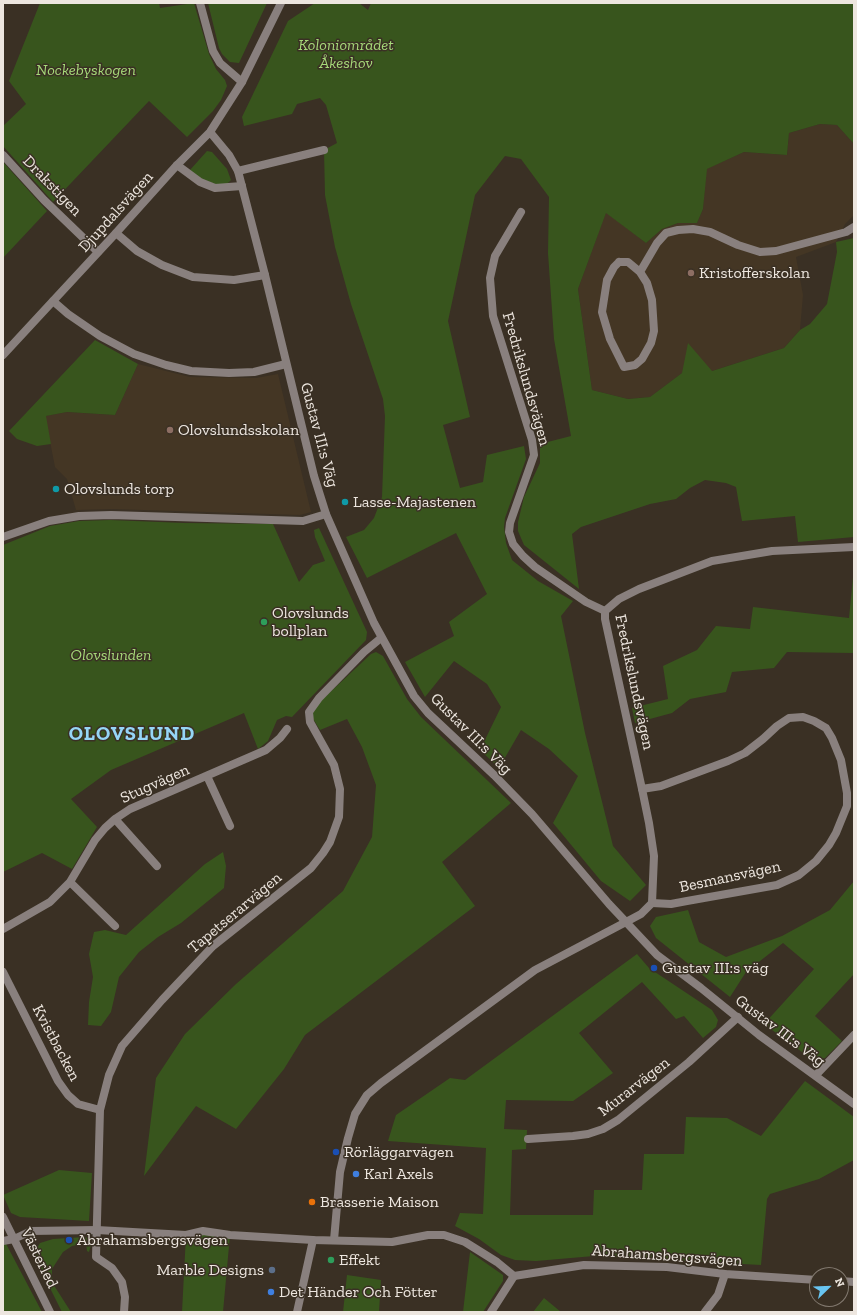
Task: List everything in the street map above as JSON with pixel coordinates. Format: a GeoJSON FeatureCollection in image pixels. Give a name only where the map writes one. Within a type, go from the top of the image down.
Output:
{"type":"FeatureCollection","features":[{"type":"Feature","properties":{"kind":"street"},"geometry":{"type":"LineString","coordinates":[[200,3],[213,51],[220,63],[242,82]]}},
{"type":"Feature","properties":{"kind":"street","name":"Djupdalsvägen"},"geometry":{"type":"LineString","coordinates":[[3,355],[177,165],[210,132],[220,119],[242,82],[281,3]]}},
{"type":"Feature","properties":{"kind":"street","name":"Gustav III:s Väg"},"geometry":{"type":"LineString","coordinates":[[210,132],[229,155],[238,171],[314,476],[326,514],[381,638],[414,696],[428,713],[494,775],[532,814],[609,904],[657,955],[738,1017],[760,1036],[816,1075],[854,1104]]}},
{"type":"Feature","properties":{"kind":"street"},"geometry":{"type":"LineString","coordinates":[[238,171],[324,150]]}},
{"type":"Feature","properties":{"kind":"street","name":"Drakstigen"},"geometry":{"type":"LineString","coordinates":[[3,155],[44,200],[98,252]]}},
{"type":"Feature","properties":{"kind":"street"},"geometry":{"type":"LineString","coordinates":[[177,165],[200,182],[215,188],[242,186]]}},
{"type":"Feature","properties":{"kind":"street","name":"Fredrikslundsvägen"},"geometry":{"type":"LineString","coordinates":[[521,212],[495,256],[490,278],[493,316],[532,440],[534,455],[510,523],[509,532],[513,544],[535,567],[586,602],[605,611],[608,636],[649,824],[654,856],[652,903]]}},
{"type":"Feature","properties":{"kind":"street"},"geometry":{"type":"LineString","coordinates":[[640,272],[657,243],[666,233],[678,230],[693,229],[710,232],[738,245],[760,252],[776,251],[846,232],[854,227]]}},
{"type":"Feature","properties":{"kind":"street"},"geometry":{"type":"LineString","coordinates":[[116,233],[138,250],[162,265],[193,277],[234,280],[265,275]]}},
{"type":"Feature","properties":{"kind":"street"},"geometry":{"type":"LineString","coordinates":[[620,262],[628,262],[640,272],[647,283],[652,300],[654,331],[651,343],[642,359],[635,365],[624,367],[610,339],[602,312],[607,280],[614,267],[620,262]]}},
{"type":"Feature","properties":{"kind":"street"},"geometry":{"type":"LineString","coordinates":[[53,301],[68,314],[100,336],[134,354],[166,366],[191,371],[230,373],[254,372],[286,364]]}},
{"type":"Feature","properties":{"kind":"street"},"geometry":{"type":"LineString","coordinates":[[3,537],[49,521],[79,516],[111,515],[303,521],[326,514]]}},
{"type":"Feature","properties":{"kind":"street"},"geometry":{"type":"LineString","coordinates":[[605,611],[619,599],[639,589],[712,561],[772,551],[854,547]]}},
{"type":"Feature","properties":{"kind":"street","name":"Tapetserarvägen"},"geometry":{"type":"LineString","coordinates":[[97,1230],[100,1110],[108,1075],[122,1046],[162,1000],[213,946],[311,868],[330,842],[339,817],[340,789],[334,765],[310,722],[309,712],[319,698],[364,652],[381,638]]}},
{"type":"Feature","properties":{"kind":"street","name":"Besmansvägen"},"geometry":{"type":"LineString","coordinates":[[642,789],[661,786],[728,761],[745,753],[777,726],[789,718],[803,717],[826,728],[832,738],[841,760],[847,794],[847,806],[836,833],[829,845],[816,861],[800,875],[776,885],[671,904],[652,903]]}},
{"type":"Feature","properties":{"kind":"street","name":"Stugvägen"},"geometry":{"type":"LineString","coordinates":[[3,929],[50,902],[70,882],[95,840],[105,828],[130,809],[266,750],[280,738],[287,729]]}},
{"type":"Feature","properties":{"kind":"street","name":"Stugvägen"},"geometry":{"type":"LineString","coordinates":[[207,776],[230,826]]}},
{"type":"Feature","properties":{"kind":"street","name":"Stugvägen"},"geometry":{"type":"LineString","coordinates":[[116,819],[157,866]]}},
{"type":"Feature","properties":{"kind":"street"},"geometry":{"type":"LineString","coordinates":[[70,882],[115,926]]}},
{"type":"Feature","properties":{"kind":"street"},"geometry":{"type":"LineString","coordinates":[[334,1240],[340,1172],[355,1114],[368,1095],[381,1083],[535,970],[641,914],[652,903]]}},
{"type":"Feature","properties":{"kind":"street","name":"Kvistbacken"},"geometry":{"type":"LineString","coordinates":[[3,972],[58,1080],[68,1095],[78,1104],[100,1110]]}},
{"type":"Feature","properties":{"kind":"street","name":"Murarvägen"},"geometry":{"type":"LineString","coordinates":[[528,1139],[588,1134],[603,1129],[618,1120],[689,1062],[738,1017]]}},
{"type":"Feature","properties":{"kind":"street"},"geometry":{"type":"LineString","coordinates":[[816,1075],[854,1035]]}},
{"type":"Feature","properties":{"kind":"street","name":"Västerled"},"geometry":{"type":"LineString","coordinates":[[3,1217],[50,1312]]}},
{"type":"Feature","properties":{"kind":"street"},"geometry":{"type":"LineString","coordinates":[[3,1241],[14,1239],[31,1230],[97,1230],[186,1235],[203,1231],[230,1235],[313,1240],[392,1242],[428,1235],[444,1235],[466,1242],[497,1262],[514,1276],[491,1312]]}},
{"type":"Feature","properties":{"kind":"street"},"geometry":{"type":"LineString","coordinates":[[97,1230],[96,1257],[112,1268],[122,1282],[125,1298],[124,1312]]}},
{"type":"Feature","properties":{"kind":"street"},"geometry":{"type":"LineString","coordinates":[[297,1312],[313,1240]]}},
{"type":"Feature","properties":{"kind":"street","name":"Abrahamsbergsvägen"},"geometry":{"type":"LineString","coordinates":[[514,1276],[584,1265],[666,1268],[725,1274],[809,1279]]}},
{"type":"Feature","properties":{"kind":"street"},"geometry":{"type":"LineString","coordinates":[[705,1312],[718,1295],[725,1274]]}},
{"type":"Feature","properties":{"kind":"shaded area","name":"Kristofferskolan"},"geometry":{"type":"Polygon","coordinates":[[[820,124],[837,125],[854,144],[854,215],[845,224],[836,242],[796,257],[803,295],[800,330],[784,348],[712,371],[682,373],[650,397],[628,399],[592,390],[578,289],[606,212],[646,243],[662,229],[678,223],[697,223],[703,209],[706,169],[744,152],[787,155],[789,133],[820,124]]]}},
{"type":"Feature","properties":{"kind":"shaded area","name":"Olovslundsskolan"},"geometry":{"type":"Polygon","coordinates":[[[138,364],[190,377],[256,378],[278,374],[311,512],[300,515],[112,509],[76,510],[67,479],[55,467],[45,416],[67,412],[115,415],[138,364]]]}},
{"type":"Feature","properties":{"kind":"green space","name":"Nockebyskogen"},"geometry":{"type":"Polygon","coordinates":[[[40,3],[159,3],[160,8],[194,3],[209,54],[216,69],[225,80],[227,86],[221,100],[213,111],[187,137],[149,101],[53,202],[3,146],[3,126],[26,104],[9,81],[40,3]]]}},
{"type":"Feature","properties":{"kind":"green space"},"geometry":{"type":"Polygon","coordinates":[[[208,3],[267,3],[239,63],[230,62],[222,54],[219,48],[208,3]]]}},
{"type":"Feature","properties":{"kind":"green space","name":"Koloniområdet Åkeshov"},"geometry":{"type":"Polygon","coordinates":[[[315,3],[359,3],[368,10],[371,3],[854,3],[854,144],[837,125],[820,124],[789,133],[787,155],[744,152],[707,169],[703,209],[697,223],[678,223],[662,229],[646,243],[606,213],[578,289],[592,390],[628,399],[650,397],[682,373],[688,343],[712,371],[784,348],[800,330],[810,324],[827,304],[837,252],[836,242],[854,238],[854,537],[798,542],[795,516],[742,521],[736,487],[726,483],[705,480],[690,488],[676,499],[650,504],[581,527],[572,534],[579,589],[524,545],[518,531],[518,522],[524,497],[540,463],[540,444],[571,436],[554,339],[548,253],[549,197],[521,159],[505,156],[475,195],[448,321],[470,417],[443,425],[460,488],[483,482],[487,455],[524,446],[526,459],[505,518],[504,527],[506,543],[512,560],[538,581],[573,601],[561,616],[585,733],[613,846],[646,885],[630,901],[601,881],[553,823],[578,776],[549,749],[521,730],[499,768],[480,750],[501,707],[487,684],[454,661],[425,697],[405,662],[454,636],[449,622],[487,594],[456,533],[367,578],[346,537],[364,530],[374,518],[382,497],[385,416],[383,399],[351,304],[335,247],[325,195],[324,150],[337,143],[326,105],[320,98],[297,104],[292,114],[244,126],[242,117],[288,21],[315,3]]]}},
{"type":"Feature","properties":{"kind":"green space"},"geometry":{"type":"Polygon","coordinates":[[[207,151],[212,152],[227,169],[231,180],[226,185],[215,184],[202,179],[190,170],[207,151]]]}},
{"type":"Feature","properties":{"kind":"green space"},"geometry":{"type":"Polygon","coordinates":[[[3,162],[47,211],[3,258],[3,162]]]}},
{"type":"Feature","properties":{"kind":"green space"},"geometry":{"type":"Polygon","coordinates":[[[95,340],[138,364],[115,415],[67,412],[46,416],[51,444],[37,446],[17,439],[9,431],[95,340]]]}},
{"type":"Feature","properties":{"kind":"green space","name":"Olovslunden"},"geometry":{"type":"Polygon","coordinates":[[[110,520],[273,524],[299,582],[313,565],[325,561],[315,537],[314,530],[319,528],[367,632],[366,640],[292,717],[286,716],[277,720],[268,741],[258,749],[244,713],[111,770],[71,799],[97,827],[72,869],[42,853],[3,872],[3,545],[50,526],[79,521],[110,520]]]}},
{"type":"Feature","properties":{"kind":"green space"},"geometry":{"type":"Polygon","coordinates":[[[854,567],[854,653],[787,652],[774,668],[732,672],[726,692],[690,699],[672,713],[635,723],[632,708],[668,699],[663,666],[697,650],[716,626],[750,629],[753,607],[849,618],[854,567]]]}},
{"type":"Feature","properties":{"kind":"green space"},"geometry":{"type":"Polygon","coordinates":[[[376,652],[383,656],[407,699],[421,717],[511,803],[442,862],[475,906],[305,1035],[284,1069],[236,1129],[196,1106],[144,1176],[156,1078],[185,1034],[236,984],[343,891],[372,837],[376,785],[362,747],[347,719],[320,730],[309,712],[371,654],[376,652]]]}},
{"type":"Feature","properties":{"kind":"green space"},"geometry":{"type":"Polygon","coordinates":[[[223,852],[226,866],[224,888],[181,923],[158,937],[139,952],[119,977],[111,1012],[101,1026],[88,1025],[89,1002],[93,977],[89,954],[94,932],[105,930],[126,935],[205,864],[223,852]]]}},
{"type":"Feature","properties":{"kind":"green space"},"geometry":{"type":"Polygon","coordinates":[[[854,881],[854,974],[815,1016],[842,1041],[825,1058],[817,1060],[810,1058],[764,1024],[814,969],[783,943],[746,972],[730,997],[656,938],[650,926],[656,917],[688,910],[699,942],[726,957],[782,936],[830,910],[854,881]]]}},
{"type":"Feature","properties":{"kind":"green space"},"geometry":{"type":"Polygon","coordinates":[[[637,954],[649,968],[712,1010],[718,1020],[716,1027],[703,1038],[684,1016],[676,1019],[642,982],[579,1033],[613,1073],[573,1101],[506,1100],[504,1129],[527,1130],[526,1149],[512,1150],[510,1215],[593,1215],[594,1190],[642,1190],[644,1154],[684,1154],[686,1117],[727,1118],[761,1136],[805,1081],[854,1117],[854,1160],[819,1179],[770,1194],[767,1199],[761,1265],[594,1256],[536,1261],[515,1260],[501,1255],[479,1239],[455,1226],[460,1213],[483,1214],[486,1148],[388,1141],[396,1115],[450,1078],[465,1080],[637,954]]]}},
{"type":"Feature","properties":{"kind":"green space"},"geometry":{"type":"Polygon","coordinates":[[[59,1170],[92,1173],[89,1221],[20,1217],[11,1213],[3,1195],[59,1170]]]}},
{"type":"Feature","properties":{"kind":"green space"},"geometry":{"type":"Polygon","coordinates":[[[186,1235],[230,1235],[223,1312],[182,1312],[186,1235]]]}},
{"type":"Feature","properties":{"kind":"green space"},"geometry":{"type":"Polygon","coordinates":[[[85,1237],[89,1239],[91,1245],[89,1252],[87,1251],[86,1243],[72,1246],[63,1252],[52,1269],[52,1277],[55,1287],[71,1312],[62,1312],[38,1264],[36,1256],[37,1248],[40,1243],[53,1239],[85,1237]]]}},
{"type":"Feature","properties":{"kind":"green space"},"geometry":{"type":"Polygon","coordinates":[[[3,1238],[42,1312],[3,1312],[3,1238]]]}},
{"type":"Feature","properties":{"kind":"green space"},"geometry":{"type":"Polygon","coordinates":[[[470,1252],[503,1275],[503,1281],[483,1312],[463,1312],[470,1252]]]}},
{"type":"Feature","properties":{"kind":"green space"},"geometry":{"type":"Polygon","coordinates":[[[347,1275],[381,1280],[379,1312],[343,1312],[347,1275]]]}},
{"type":"Feature","properties":{"kind":"green space"},"geometry":{"type":"Polygon","coordinates":[[[544,1298],[561,1312],[533,1312],[544,1298]]]}},
{"type":"Feature","properties":{"kind":"place","name":"Kristofferskolan"},"geometry":{"type":"Point","coordinates":[691,273]}},
{"type":"Feature","properties":{"kind":"place","name":"Olovslundsskolan"},"geometry":{"type":"Point","coordinates":[170,430]}},
{"type":"Feature","properties":{"kind":"place","name":"Olovslunds torp"},"geometry":{"type":"Point","coordinates":[56,489]}},
{"type":"Feature","properties":{"kind":"place","name":"Lasse-Majastenen"},"geometry":{"type":"Point","coordinates":[345,502]}},
{"type":"Feature","properties":{"kind":"place","name":"Olovslunds bollplan"},"geometry":{"type":"Point","coordinates":[264,622]}},
{"type":"Feature","properties":{"kind":"place","name":"Gustav III:s väg"},"geometry":{"type":"Point","coordinates":[654,968]}},
{"type":"Feature","properties":{"kind":"place","name":"Rörläggarvägen"},"geometry":{"type":"Point","coordinates":[336,1152]}},
{"type":"Feature","properties":{"kind":"place","name":"Karl Axels"},"geometry":{"type":"Point","coordinates":[356,1174]}},
{"type":"Feature","properties":{"kind":"place","name":"Brasserie Maison"},"geometry":{"type":"Point","coordinates":[312,1202]}},
{"type":"Feature","properties":{"kind":"place","name":"Abrahamsbergsvägen"},"geometry":{"type":"Point","coordinates":[69,1240]}},
{"type":"Feature","properties":{"kind":"place","name":"Effekt"},"geometry":{"type":"Point","coordinates":[331,1260]}},
{"type":"Feature","properties":{"kind":"place","name":"Marble Designs"},"geometry":{"type":"Point","coordinates":[272,1270]}},
{"type":"Feature","properties":{"kind":"place","name":"Det Händer Och Fötter"},"geometry":{"type":"Point","coordinates":[271,1292]}},
{"type":"Feature","properties":{"kind":"district","name":"OLOVSLUND"},"geometry":{"type":"Point","coordinates":[132,734]}}]}
